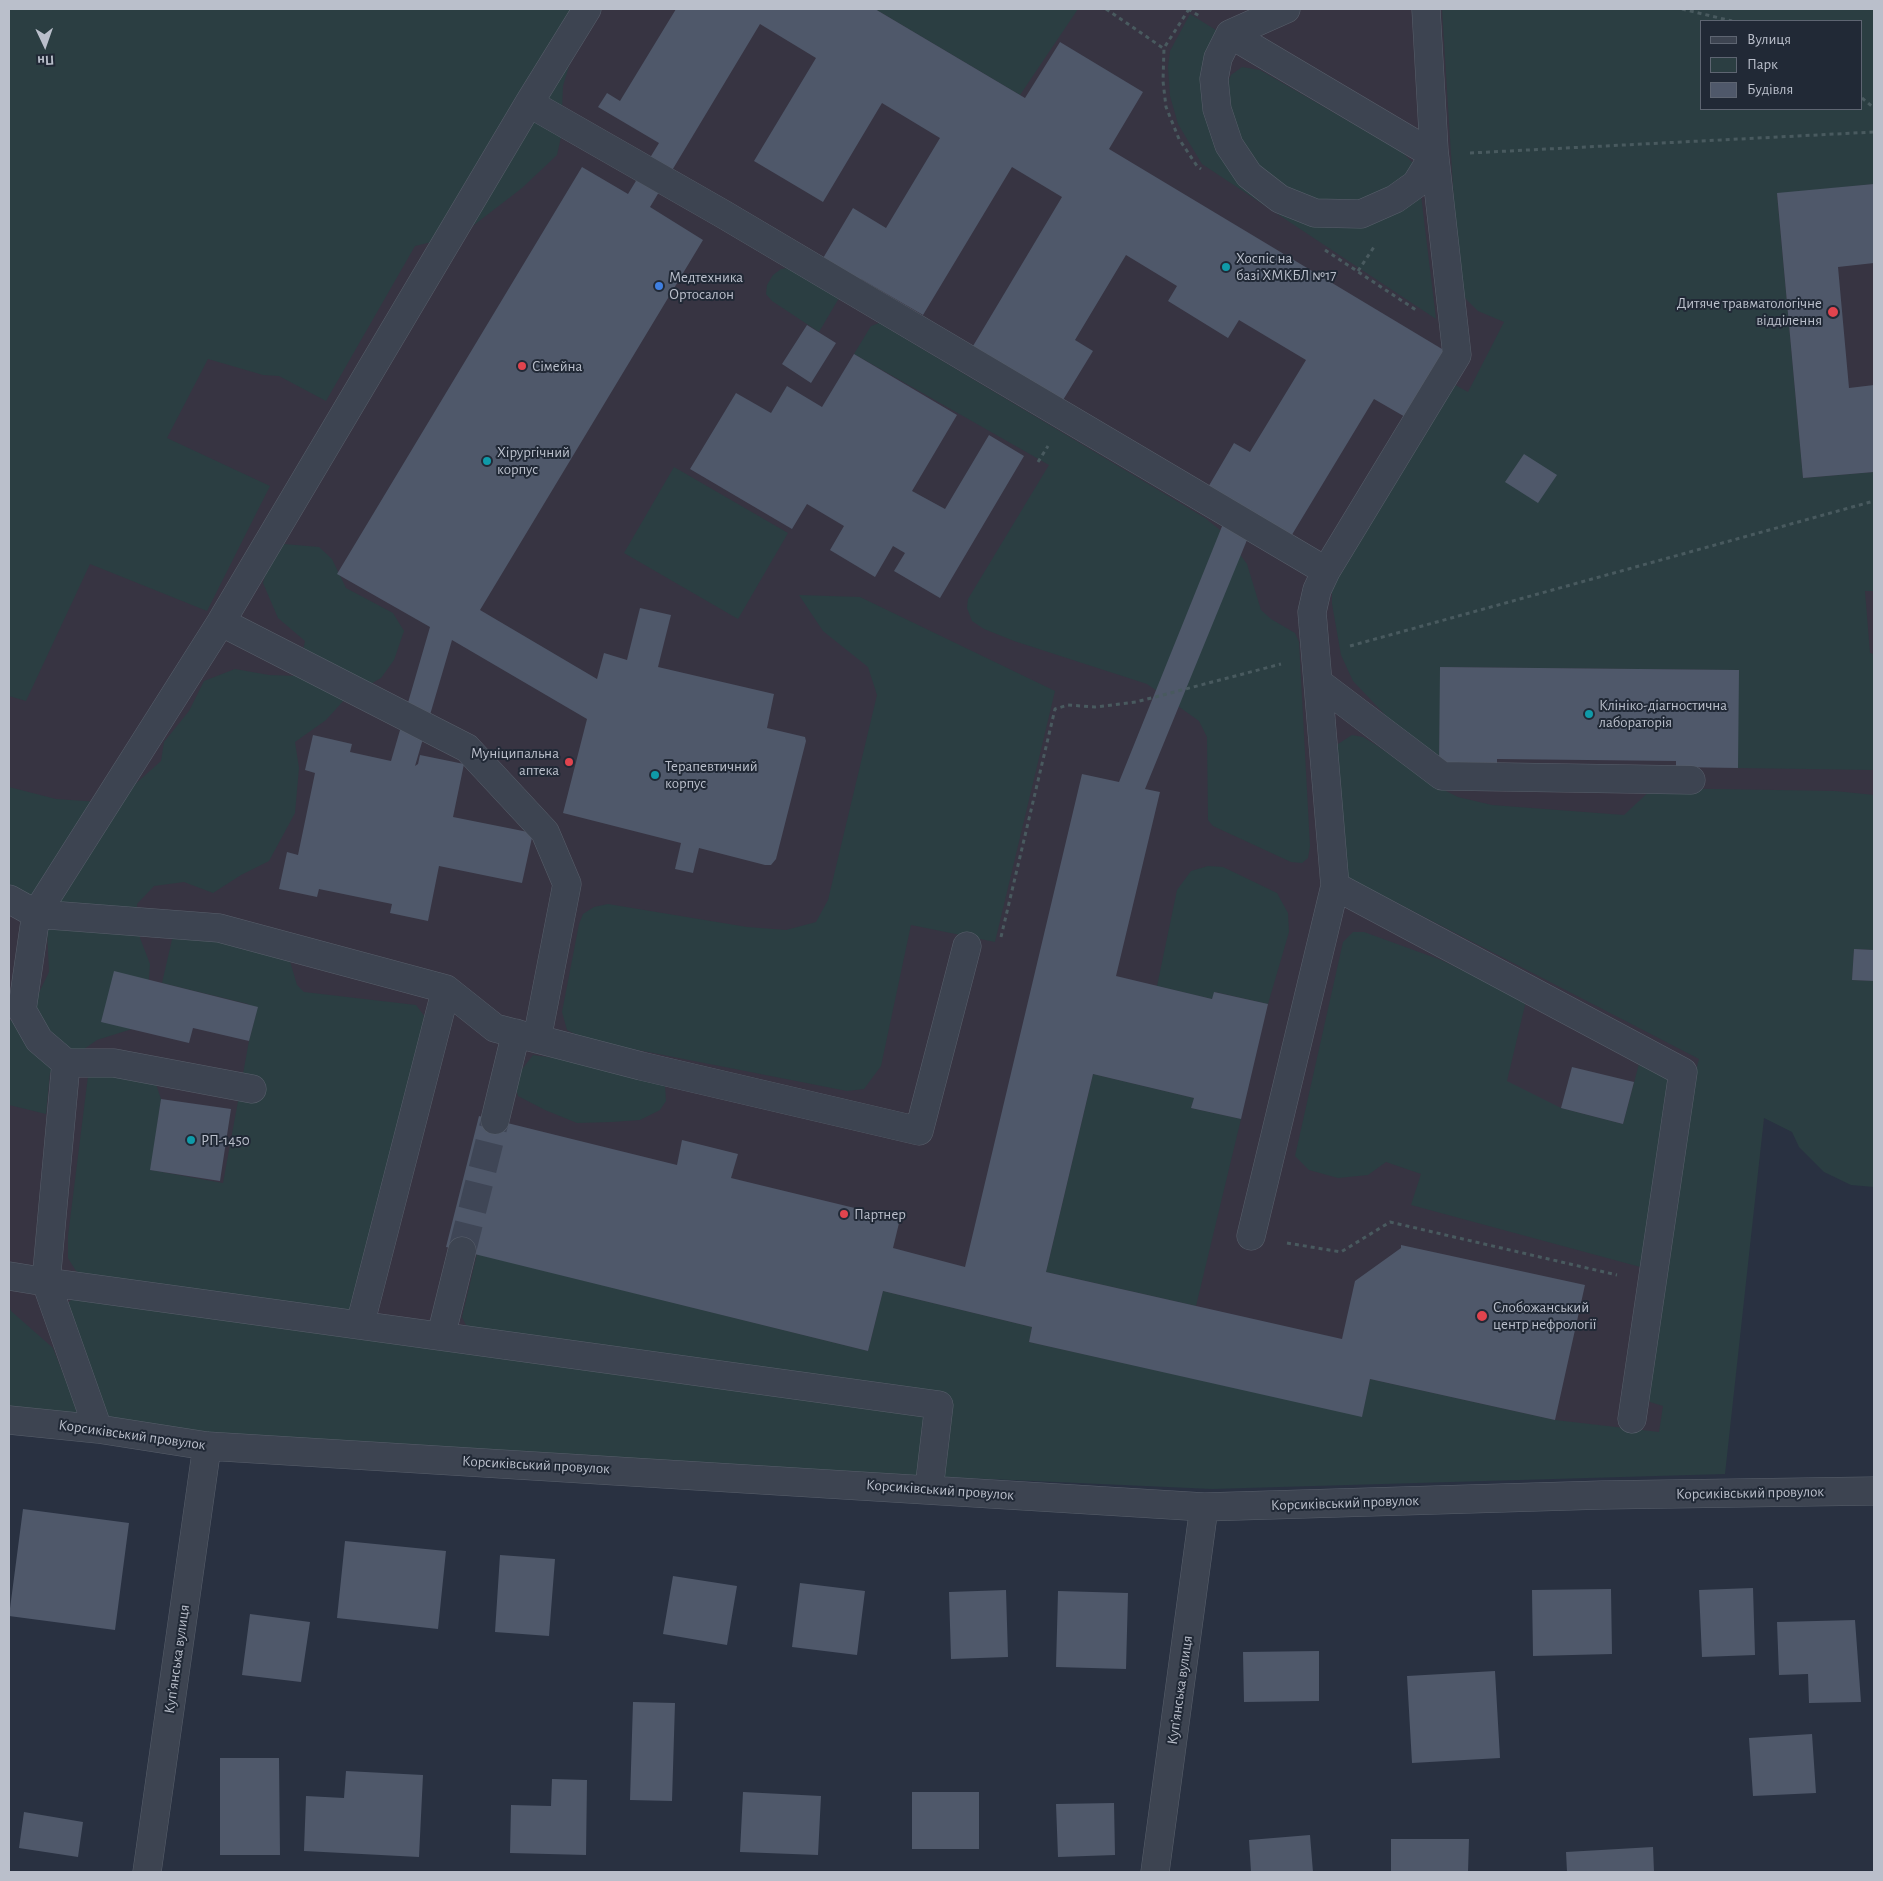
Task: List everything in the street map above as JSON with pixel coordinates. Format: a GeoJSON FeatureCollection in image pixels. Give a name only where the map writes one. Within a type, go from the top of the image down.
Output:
{"type":"FeatureCollection","features":[{"type":"Feature","properties":{"kind":"street"},"geometry":{"type":"LineString","coordinates":[[252,1089],[114,1063],[66,1063],[39,1040],[22,1010],[36,914],[220,622],[587,9]]}},
{"type":"Feature","properties":{"kind":"street"},"geometry":{"type":"LineString","coordinates":[[1286,9],[1230,34],[1218,58],[1214,79],[1217,109],[1229,145],[1250,175],[1280,199],[1315,213],[1361,214],[1395,199],[1416,184],[1434,155]]}},
{"type":"Feature","properties":{"kind":"street"},"geometry":{"type":"LineString","coordinates":[[1252,1236],[1335,886],[1312,612],[1317,590],[1326,571],[1457,355],[1434,155],[1426,9]]}},
{"type":"Feature","properties":{"kind":"street"},"geometry":{"type":"LineString","coordinates":[[1230,34],[1434,155]]}},
{"type":"Feature","properties":{"kind":"street"},"geometry":{"type":"LineString","coordinates":[[529,103],[723,214],[1326,571]]}},
{"type":"Feature","properties":{"kind":"street"},"geometry":{"type":"LineString","coordinates":[[220,622],[467,748],[545,832],[567,884],[527,1036],[495,1120]]}},
{"type":"Feature","properties":{"kind":"street"},"geometry":{"type":"LineString","coordinates":[[1319,683],[1442,776],[1691,780]]}},
{"type":"Feature","properties":{"kind":"street"},"geometry":{"type":"LineString","coordinates":[[1335,886],[1683,1072],[1632,1419]]}},
{"type":"Feature","properties":{"kind":"street"},"geometry":{"type":"LineString","coordinates":[[9,899],[36,914],[219,928],[446,989],[495,1028],[641,1066],[919,1131],[967,946]]}},
{"type":"Feature","properties":{"kind":"street"},"geometry":{"type":"LineString","coordinates":[[360,1325],[446,989]]}},
{"type":"Feature","properties":{"kind":"street"},"geometry":{"type":"LineString","coordinates":[[66,1063],[46,1282],[98,1429]]}},
{"type":"Feature","properties":{"kind":"street"},"geometry":{"type":"LineString","coordinates":[[441,1336],[462,1251]]}},
{"type":"Feature","properties":{"kind":"street"},"geometry":{"type":"LineString","coordinates":[[9,1276],[939,1404],[929,1489]]}},
{"type":"Feature","properties":{"kind":"street","name":"Корсиківський провулок"},"geometry":{"type":"LineString","coordinates":[[9,1420],[98,1429],[207,1446],[1204,1507],[1602,1495],[1874,1491]]}},
{"type":"Feature","properties":{"kind":"street","name":"Куп’янська вулиця"},"geometry":{"type":"LineString","coordinates":[[147,1872],[207,1446]]}},
{"type":"Feature","properties":{"kind":"street","name":"Куп’янська вулиця"},"geometry":{"type":"LineString","coordinates":[[1155,1872],[1204,1507]]}},
{"type":"Feature","properties":{"kind":"path"},"geometry":{"type":"LineString","coordinates":[[1106,9],[1164,48]]}},
{"type":"Feature","properties":{"kind":"path"},"geometry":{"type":"LineString","coordinates":[[1682,9],[1728,20]]}},
{"type":"Feature","properties":{"kind":"path"},"geometry":{"type":"LineString","coordinates":[[1863,99],[1874,108]]}},
{"type":"Feature","properties":{"kind":"path"},"geometry":{"type":"LineString","coordinates":[[1434,155],[1874,132]]}},
{"type":"Feature","properties":{"kind":"path"},"geometry":{"type":"LineString","coordinates":[[1252,1236],[1341,1252],[1390,1222],[1652,1283]]}},
{"type":"Feature","properties":{"kind":"shaded area"},"geometry":{"type":"Polygon","coordinates":[[[9,9],[1874,9],[1874,1075],[1769,1075],[1723,1467],[158,1408],[9,1387],[9,9]]]}},
{"type":"Feature","properties":{"kind":"green space"},"geometry":{"type":"Polygon","coordinates":[[[9,9],[590,9],[575,46],[563,86],[561,137],[557,155],[522,188],[461,235],[415,246],[326,401],[279,376],[263,375],[208,359],[167,438],[270,486],[207,611],[90,564],[26,701],[9,696],[9,9]]]}},
{"type":"Feature","properties":{"kind":"green space"},"geometry":{"type":"Polygon","coordinates":[[[875,9],[1078,9],[1020,95],[875,9]]]}},
{"type":"Feature","properties":{"kind":"green space"},"geometry":{"type":"Polygon","coordinates":[[[1442,9],[1874,9],[1874,184],[1777,194],[1803,478],[1874,472],[1874,591],[1865,591],[1870,653],[1874,654],[1874,770],[1738,768],[1738,670],[1441,667],[1439,765],[1392,722],[1353,681],[1341,655],[1332,604],[1332,584],[1450,382],[1468,392],[1504,322],[1478,311],[1465,298],[1459,284],[1442,9]]]}},
{"type":"Feature","properties":{"kind":"green space"},"geometry":{"type":"Polygon","coordinates":[[[1190,14],[1219,32],[1221,137],[1317,218],[1420,187],[1436,319],[1202,164],[1178,124],[1170,96],[1168,67],[1170,51],[1190,14]]]}},
{"type":"Feature","properties":{"kind":"green space"},"geometry":{"type":"Polygon","coordinates":[[[1242,67],[1260,70],[1402,152],[1413,163],[1414,171],[1407,180],[1372,196],[1339,204],[1312,202],[1286,191],[1261,171],[1231,122],[1226,87],[1231,75],[1242,67]]]}},
{"type":"Feature","properties":{"kind":"green space"},"geometry":{"type":"Polygon","coordinates":[[[787,268],[839,298],[819,332],[772,301],[766,294],[767,285],[773,275],[781,269],[787,268]]]}},
{"type":"Feature","properties":{"kind":"green space"},"geometry":{"type":"Polygon","coordinates":[[[879,323],[1205,518],[1225,534],[1247,564],[1261,610],[1271,619],[1295,633],[1299,642],[1310,846],[1308,858],[1302,863],[1291,862],[1213,826],[1208,820],[1207,737],[1199,721],[1147,684],[1014,641],[984,629],[972,621],[967,608],[968,599],[1049,465],[854,354],[871,326],[879,323]]]}},
{"type":"Feature","properties":{"kind":"green space"},"geometry":{"type":"Polygon","coordinates":[[[674,467],[788,533],[738,619],[624,553],[674,467]]]}},
{"type":"Feature","properties":{"kind":"green space"},"geometry":{"type":"Polygon","coordinates":[[[284,544],[319,547],[332,559],[346,588],[393,613],[404,631],[394,660],[381,678],[345,699],[326,720],[295,742],[299,768],[295,813],[269,861],[241,875],[213,893],[184,882],[154,886],[137,904],[140,938],[150,964],[147,1003],[132,1029],[97,1040],[50,1073],[46,1114],[9,1105],[9,1020],[16,1021],[33,1005],[49,972],[47,929],[9,893],[9,787],[56,799],[114,803],[161,761],[164,742],[189,711],[204,681],[235,669],[269,675],[298,676],[305,641],[278,618],[263,583],[269,562],[284,544]]]}},
{"type":"Feature","properties":{"kind":"green space"},"geometry":{"type":"Polygon","coordinates":[[[799,595],[860,597],[1055,691],[995,942],[911,925],[881,1066],[864,1089],[847,1091],[587,1040],[567,1030],[562,1012],[579,924],[583,914],[594,907],[608,904],[747,927],[786,930],[816,922],[828,900],[877,695],[868,667],[823,631],[799,595]]]}},
{"type":"Feature","properties":{"kind":"green space"},"geometry":{"type":"Polygon","coordinates":[[[1352,735],[1363,737],[1434,785],[1458,797],[1492,805],[1624,815],[1653,788],[1835,791],[1874,795],[1874,950],[1854,949],[1852,980],[1874,981],[1874,1187],[1851,1185],[1824,1172],[1799,1147],[1792,1132],[1764,1118],[1725,1474],[1212,1489],[944,1477],[946,1433],[951,1403],[485,1334],[466,1325],[462,1317],[477,1254],[868,1351],[883,1291],[1032,1327],[1029,1342],[1362,1416],[1370,1379],[1555,1420],[1659,1432],[1663,1406],[1650,1402],[1647,1389],[1693,1081],[1699,1059],[1349,878],[1342,866],[1335,752],[1338,744],[1352,735]]]}},
{"type":"Feature","properties":{"kind":"green space"},"geometry":{"type":"Polygon","coordinates":[[[1208,866],[1223,867],[1277,893],[1288,913],[1289,932],[1268,1004],[1215,992],[1212,999],[1157,986],[1177,890],[1191,871],[1208,866]]]}},
{"type":"Feature","properties":{"kind":"green space"},"geometry":{"type":"Polygon","coordinates":[[[174,931],[287,951],[297,985],[304,992],[416,1005],[428,1021],[353,1312],[104,1283],[76,1271],[68,1258],[68,1236],[88,1076],[94,1069],[156,1084],[161,1099],[151,1170],[223,1183],[249,1041],[256,1014],[248,1004],[162,983],[174,931]]]}},
{"type":"Feature","properties":{"kind":"green space"},"geometry":{"type":"Polygon","coordinates":[[[1353,932],[1364,932],[1441,960],[1526,1001],[1507,1081],[1561,1108],[1623,1124],[1640,1060],[1670,1076],[1644,1268],[1411,1205],[1421,1174],[1386,1162],[1368,1175],[1338,1178],[1309,1170],[1295,1156],[1343,942],[1353,932]]]}},
{"type":"Feature","properties":{"kind":"green space"},"geometry":{"type":"Polygon","coordinates":[[[533,1055],[584,1062],[665,1085],[666,1101],[660,1110],[640,1120],[577,1123],[518,1096],[514,1080],[533,1055]]]}},
{"type":"Feature","properties":{"kind":"green space"},"geometry":{"type":"Polygon","coordinates":[[[1093,1074],[1194,1098],[1191,1108],[1241,1119],[1196,1306],[1046,1272],[1093,1074]]]}},
{"type":"Feature","properties":{"kind":"green space"},"geometry":{"type":"Polygon","coordinates":[[[75,1296],[933,1408],[923,1477],[210,1437],[101,1420],[67,1304],[75,1296]]]}},
{"type":"Feature","properties":{"kind":"green space"},"geometry":{"type":"Polygon","coordinates":[[[9,1304],[11,1311],[53,1348],[81,1419],[9,1409],[9,1304]]]}},
{"type":"Feature","properties":{"kind":"building"},"geometry":{"type":"Polygon","coordinates":[[[676,9],[875,9],[1025,98],[1060,42],[1143,92],[1109,149],[1447,352],[1407,418],[1374,399],[1290,538],[1256,518],[1145,789],[1160,792],[1116,976],[1212,999],[1214,992],[1268,1004],[1241,1119],[1191,1108],[1194,1098],[1093,1074],[1046,1272],[1342,1339],[1355,1281],[1401,1248],[1401,1245],[1585,1285],[1555,1420],[1370,1379],[1362,1417],[1029,1342],[1032,1327],[883,1291],[868,1351],[446,1247],[479,1116],[677,1165],[682,1140],[738,1154],[731,1178],[900,1219],[893,1248],[965,1267],[1082,774],[1119,782],[1231,504],[1207,489],[1234,443],[1250,452],[1306,360],[1239,320],[1228,338],[1168,301],[1177,286],[1126,255],[1075,340],[1093,351],[1063,400],[973,346],[1062,197],[1012,167],[923,315],[861,279],[846,302],[810,280],[853,208],[886,228],[940,138],[882,103],[823,202],[754,161],[816,58],[760,24],[650,207],[703,240],[480,610],[597,679],[604,653],[627,660],[640,608],[671,615],[658,667],[774,694],[767,728],[805,737],[806,741],[776,859],[771,865],[765,865],[699,848],[693,873],[675,869],[681,843],[563,813],[587,719],[452,640],[415,766],[418,764],[420,755],[464,764],[453,817],[533,833],[522,883],[439,866],[428,921],[390,913],[392,904],[319,889],[317,897],[279,889],[287,852],[298,855],[315,773],[305,770],[313,735],[352,744],[350,752],[391,761],[430,627],[337,574],[582,167],[628,194],[659,143],[598,107],[607,93],[620,101],[676,9]]]}},
{"type":"Feature","properties":{"kind":"building"},"geometry":{"type":"Polygon","coordinates":[[[1874,184],[1874,263],[1838,267],[1849,388],[1874,385],[1874,472],[1803,478],[1777,193],[1874,184]]]}},
{"type":"Feature","properties":{"kind":"building"},"geometry":{"type":"Polygon","coordinates":[[[807,325],[836,343],[811,383],[782,364],[807,325]]]}},
{"type":"Feature","properties":{"kind":"building"},"geometry":{"type":"Polygon","coordinates":[[[854,354],[957,415],[912,491],[945,509],[989,435],[1024,456],[940,598],[894,571],[905,553],[893,546],[875,577],[830,550],[844,526],[807,504],[792,529],[690,469],[736,393],[771,413],[787,386],[822,407],[854,354]]]}},
{"type":"Feature","properties":{"kind":"building"},"geometry":{"type":"Polygon","coordinates":[[[1524,454],[1557,475],[1538,503],[1505,482],[1524,454]]]}},
{"type":"Feature","properties":{"kind":"building","name":"Клініко-діагностична лабораторія"},"geometry":{"type":"Polygon","coordinates":[[[1440,667],[1739,670],[1738,768],[1676,767],[1676,761],[1497,759],[1497,765],[1439,765],[1440,667]]]}},
{"type":"Feature","properties":{"kind":"building"},"geometry":{"type":"Polygon","coordinates":[[[1854,949],[1874,950],[1874,981],[1852,980],[1854,949]]]}},
{"type":"Feature","properties":{"kind":"building"},"geometry":{"type":"Polygon","coordinates":[[[114,971],[258,1007],[249,1041],[193,1028],[189,1043],[101,1022],[114,971]]]}},
{"type":"Feature","properties":{"kind":"building"},"geometry":{"type":"Polygon","coordinates":[[[1572,1067],[1634,1082],[1623,1124],[1561,1108],[1572,1067]]]}},
{"type":"Feature","properties":{"kind":"building","name":"РП-1450"},"geometry":{"type":"Polygon","coordinates":[[[161,1099],[231,1109],[220,1181],[150,1170],[161,1099]]]}},
{"type":"Feature","properties":{"kind":"building"},"geometry":{"type":"Polygon","coordinates":[[[23,1509],[129,1523],[115,1630],[9,1616],[23,1509]]]}},
{"type":"Feature","properties":{"kind":"building"},"geometry":{"type":"Polygon","coordinates":[[[345,1541],[446,1551],[438,1629],[337,1618],[345,1541]]]}},
{"type":"Feature","properties":{"kind":"building"},"geometry":{"type":"Polygon","coordinates":[[[500,1555],[555,1559],[549,1636],[495,1632],[500,1555]]]}},
{"type":"Feature","properties":{"kind":"building"},"geometry":{"type":"Polygon","coordinates":[[[673,1576],[737,1586],[727,1645],[663,1634],[673,1576]]]}},
{"type":"Feature","properties":{"kind":"building"},"geometry":{"type":"Polygon","coordinates":[[[800,1583],[865,1591],[857,1655],[792,1647],[800,1583]]]}},
{"type":"Feature","properties":{"kind":"building"},"geometry":{"type":"Polygon","coordinates":[[[1753,1588],[1755,1655],[1702,1657],[1699,1590],[1753,1588]]]}},
{"type":"Feature","properties":{"kind":"building"},"geometry":{"type":"Polygon","coordinates":[[[1611,1589],[1612,1654],[1533,1656],[1532,1590],[1611,1589]]]}},
{"type":"Feature","properties":{"kind":"building"},"geometry":{"type":"Polygon","coordinates":[[[1006,1590],[1008,1657],[951,1659],[949,1592],[1006,1590]]]}},
{"type":"Feature","properties":{"kind":"building"},"geometry":{"type":"Polygon","coordinates":[[[1058,1591],[1128,1593],[1126,1669],[1056,1667],[1058,1591]]]}},
{"type":"Feature","properties":{"kind":"building"},"geometry":{"type":"Polygon","coordinates":[[[250,1614],[310,1622],[301,1682],[242,1675],[250,1614]]]}},
{"type":"Feature","properties":{"kind":"building"},"geometry":{"type":"Polygon","coordinates":[[[1855,1620],[1861,1702],[1809,1703],[1808,1674],[1779,1675],[1777,1622],[1855,1620]]]}},
{"type":"Feature","properties":{"kind":"building"},"geometry":{"type":"Polygon","coordinates":[[[1319,1651],[1319,1701],[1244,1702],[1243,1652],[1319,1651]]]}},
{"type":"Feature","properties":{"kind":"building"},"geometry":{"type":"Polygon","coordinates":[[[1495,1671],[1500,1758],[1412,1763],[1407,1676],[1495,1671]]]}},
{"type":"Feature","properties":{"kind":"building"},"geometry":{"type":"Polygon","coordinates":[[[633,1702],[675,1703],[672,1801],[630,1800],[633,1702]]]}},
{"type":"Feature","properties":{"kind":"building"},"geometry":{"type":"Polygon","coordinates":[[[1812,1734],[1816,1793],[1753,1796],[1749,1738],[1812,1734]]]}},
{"type":"Feature","properties":{"kind":"building"},"geometry":{"type":"Polygon","coordinates":[[[220,1758],[279,1758],[280,1855],[220,1855],[220,1758]]]}},
{"type":"Feature","properties":{"kind":"building"},"geometry":{"type":"Polygon","coordinates":[[[346,1771],[423,1775],[419,1857],[304,1851],[306,1796],[344,1798],[346,1771]]]}},
{"type":"Feature","properties":{"kind":"building"},"geometry":{"type":"Polygon","coordinates":[[[552,1779],[587,1780],[586,1855],[510,1853],[511,1805],[551,1806],[552,1779]]]}},
{"type":"Feature","properties":{"kind":"building"},"geometry":{"type":"Polygon","coordinates":[[[743,1792],[821,1796],[818,1855],[740,1852],[743,1792]]]}},
{"type":"Feature","properties":{"kind":"building"},"geometry":{"type":"Polygon","coordinates":[[[912,1792],[979,1792],[979,1849],[912,1849],[912,1792]]]}},
{"type":"Feature","properties":{"kind":"building"},"geometry":{"type":"Polygon","coordinates":[[[1114,1803],[1115,1855],[1058,1857],[1056,1804],[1114,1803]]]}},
{"type":"Feature","properties":{"kind":"building"},"geometry":{"type":"Polygon","coordinates":[[[24,1812],[83,1822],[78,1857],[19,1848],[24,1812]]]}},
{"type":"Feature","properties":{"kind":"building"},"geometry":{"type":"Polygon","coordinates":[[[1310,1835],[1313,1872],[1251,1872],[1249,1840],[1310,1835]]]}},
{"type":"Feature","properties":{"kind":"building"},"geometry":{"type":"Polygon","coordinates":[[[1391,1839],[1469,1839],[1468,1872],[1391,1872],[1391,1839]]]}},
{"type":"Feature","properties":{"kind":"building"},"geometry":{"type":"Polygon","coordinates":[[[1653,1847],[1654,1872],[1567,1872],[1566,1852],[1653,1847]]]}},
{"type":"Feature","properties":{"kind":"tunnel"},"geometry":{"type":"LineString","coordinates":[[462,1251],[495,1120]]}},
{"type":"Feature","properties":{"kind":"place","name":"Хоспіс на базі ХМКБЛ №17"},"geometry":{"type":"Point","coordinates":[1226,267]}},
{"type":"Feature","properties":{"kind":"place","name":"Медтехника Ортосалон"},"geometry":{"type":"Point","coordinates":[659,286]}},
{"type":"Feature","properties":{"kind":"place","name":"Дитяче травматологічне відділення"},"geometry":{"type":"Point","coordinates":[1833,312]}},
{"type":"Feature","properties":{"kind":"place","name":"Сімейна"},"geometry":{"type":"Point","coordinates":[522,366]}},
{"type":"Feature","properties":{"kind":"place","name":"Хірургічний корпус"},"geometry":{"type":"Point","coordinates":[487,461]}},
{"type":"Feature","properties":{"kind":"place","name":"Клініко-діагностична лабораторія"},"geometry":{"type":"Point","coordinates":[1589,714]}},
{"type":"Feature","properties":{"kind":"place","name":"Муніципальна аптека"},"geometry":{"type":"Point","coordinates":[569,762]}},
{"type":"Feature","properties":{"kind":"place","name":"Терапевтичний корпус"},"geometry":{"type":"Point","coordinates":[655,775]}},
{"type":"Feature","properties":{"kind":"place","name":"РП-1450"},"geometry":{"type":"Point","coordinates":[191,1140]}},
{"type":"Feature","properties":{"kind":"place","name":"Партнер"},"geometry":{"type":"Point","coordinates":[844,1214]}},
{"type":"Feature","properties":{"kind":"place","name":"Слобожанський центр нефрології"},"geometry":{"type":"Point","coordinates":[1482,1316]}}]}
